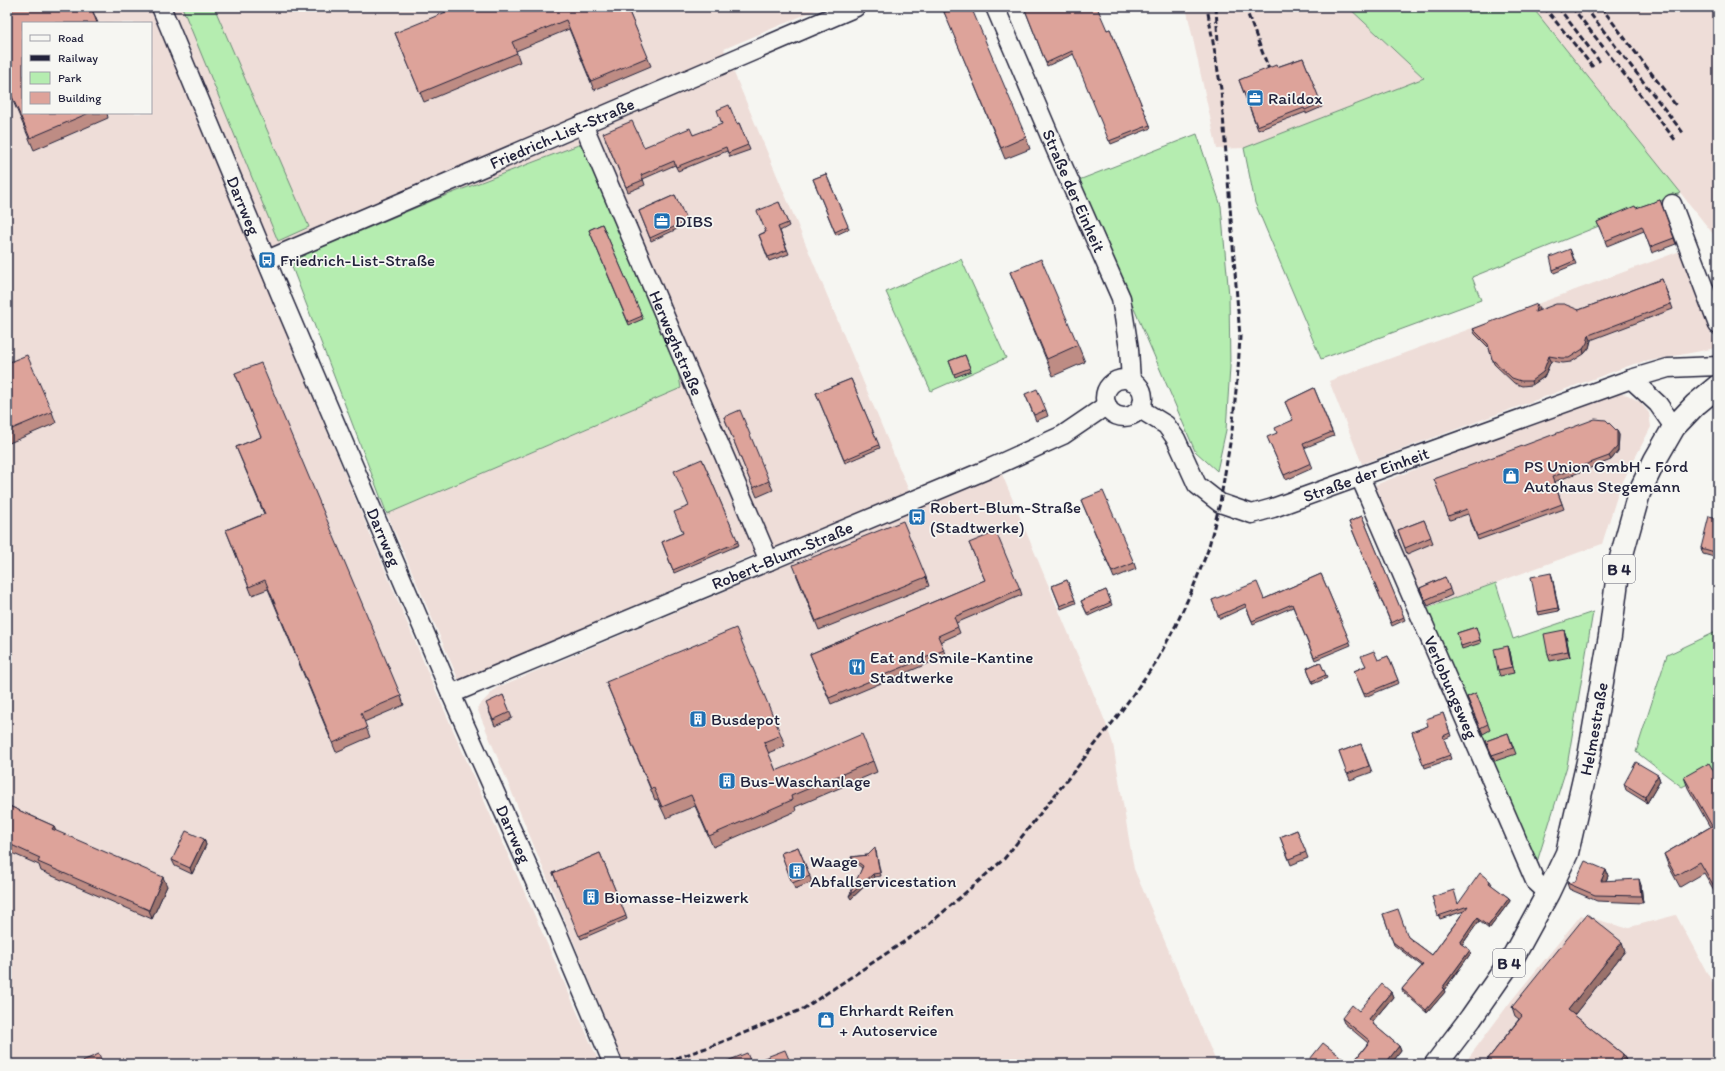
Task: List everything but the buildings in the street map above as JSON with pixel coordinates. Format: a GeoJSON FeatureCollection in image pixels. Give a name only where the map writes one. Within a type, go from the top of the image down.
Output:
{"type":"FeatureCollection","features":[{"type":"Feature","properties":{"kind":"main road","name":"Helmestraße"},"geometry":{"type":"LineString","coordinates":[[1436,1064],[1471,1018],[1512,958],[1548,893],[1567,853],[1585,780],[1608,644],[1619,565],[1639,493],[1655,460],[1674,427],[1695,405],[1718,386]]}},
{"type":"Feature","properties":{"kind":"street","name":"Darrweg"},"geometry":{"type":"LineString","coordinates":[[161,7],[287,310],[452,694],[550,914],[612,1064]]}},
{"type":"Feature","properties":{"kind":"street","name":"Friedrich-List-Straße"},"geometry":{"type":"LineString","coordinates":[[267,260],[856,7]]}},
{"type":"Feature","properties":{"kind":"street","name":"Straße der Einheit"},"geometry":{"type":"LineString","coordinates":[[995,7],[1054,148],[1120,298],[1130,349],[1131,381]]}},
{"type":"Feature","properties":{"kind":"street","name":"Herweghstraße"},"geometry":{"type":"LineString","coordinates":[[583,124],[769,561]]}},
{"type":"Feature","properties":{"kind":"street"},"geometry":{"type":"LineString","coordinates":[[1672,204],[1718,326]]}},
{"type":"Feature","properties":{"kind":"street","name":"Straße der Einheit"},"geometry":{"type":"LineString","coordinates":[[1140,409],[1166,425],[1176,439],[1197,485],[1220,503],[1252,514],[1360,477],[1631,379],[1668,368],[1718,366]]}},
{"type":"Feature","properties":{"kind":"street"},"geometry":{"type":"LineString","coordinates":[[1631,379],[1658,404],[1674,427]]}},
{"type":"Feature","properties":{"kind":"street"},"geometry":{"type":"LineString","coordinates":[[1119,380],[1131,381],[1141,389],[1143,403],[1134,415],[1125,418],[1110,411],[1105,397],[1107,390],[1113,383],[1119,380]]}},
{"type":"Feature","properties":{"kind":"street","name":"Robert-Blum-Straße"},"geometry":{"type":"LineString","coordinates":[[452,694],[979,473],[1063,435],[1107,405]]}},
{"type":"Feature","properties":{"kind":"street","name":"Verlobungsweg"},"geometry":{"type":"LineString","coordinates":[[1360,477],[1535,881],[1548,893]]}},
{"type":"Feature","properties":{"kind":"shaded area"},"geometry":{"type":"Polygon","coordinates":[[[7,7],[823,7],[724,49],[909,491],[994,455],[1105,721],[1113,744],[1134,869],[1217,1064],[624,1064],[477,708],[496,688],[763,575],[753,555],[459,681],[387,514],[681,388],[678,371],[581,144],[434,200],[261,273],[432,682],[600,1064],[7,1064],[7,7]]]}},
{"type":"Feature","properties":{"kind":"shaded area"},"geometry":{"type":"Polygon","coordinates":[[[1186,7],[1348,7],[1424,78],[1244,148],[1217,149],[1186,7]]]}},
{"type":"Feature","properties":{"kind":"shaded area"},"geometry":{"type":"Polygon","coordinates":[[[1532,7],[1718,7],[1718,240],[1541,18],[1532,7]]]}},
{"type":"Feature","properties":{"kind":"shaded area"},"geometry":{"type":"Polygon","coordinates":[[[1683,250],[1716,348],[1634,364],[1362,464],[1329,381],[1683,250]]]}},
{"type":"Feature","properties":{"kind":"shaded area"},"geometry":{"type":"Polygon","coordinates":[[[1616,393],[1628,395],[1640,402],[1649,413],[1651,427],[1620,487],[1602,544],[1427,608],[1375,485],[1595,399],[1616,393]]]}},
{"type":"Feature","properties":{"kind":"shaded area"},"geometry":{"type":"Polygon","coordinates":[[[1581,915],[1626,928],[1676,915],[1718,993],[1718,1064],[1464,1064],[1511,1001],[1581,915]]]}},
{"type":"Feature","properties":{"kind":"green space"},"geometry":{"type":"Polygon","coordinates":[[[182,7],[214,7],[309,227],[278,241],[182,7]]]}},
{"type":"Feature","properties":{"kind":"green space"},"geometry":{"type":"Polygon","coordinates":[[[1348,7],[1532,7],[1681,193],[1472,277],[1481,300],[1321,359],[1255,203],[1244,148],[1424,78],[1348,7]]]}},
{"type":"Feature","properties":{"kind":"green space"},"geometry":{"type":"Polygon","coordinates":[[[1197,134],[1221,206],[1229,296],[1230,367],[1226,430],[1217,471],[1195,451],[1079,180],[1197,134]]]}},
{"type":"Feature","properties":{"kind":"green space"},"geometry":{"type":"Polygon","coordinates":[[[581,144],[678,371],[681,388],[387,514],[292,267],[295,259],[434,200],[581,144]]]}},
{"type":"Feature","properties":{"kind":"green space"},"geometry":{"type":"Polygon","coordinates":[[[961,259],[1006,358],[931,391],[886,292],[961,259]]]}},
{"type":"Feature","properties":{"kind":"green space"},"geometry":{"type":"Polygon","coordinates":[[[1496,583],[1513,639],[1593,612],[1567,766],[1537,862],[1504,793],[1427,608],[1496,583]]]}},
{"type":"Feature","properties":{"kind":"green space"},"geometry":{"type":"Polygon","coordinates":[[[1718,631],[1718,768],[1682,787],[1636,752],[1667,655],[1718,631]]]}},
{"type":"Feature","properties":{"kind":"railway"},"geometry":{"type":"LineString","coordinates":[[659,1064],[712,1046],[803,1009],[926,927],[1004,859],[1117,717],[1156,662],[1176,625],[1208,550],[1220,503],[1232,431],[1240,337],[1221,89],[1207,7]]}},
{"type":"Feature","properties":{"kind":"railway"},"geometry":{"type":"LineString","coordinates":[[1216,7],[1218,43]]}},
{"type":"Feature","properties":{"kind":"railway"},"geometry":{"type":"LineString","coordinates":[[1245,7],[1270,72]]}},
{"type":"Feature","properties":{"kind":"railway"},"geometry":{"type":"LineString","coordinates":[[1544,7],[1593,67]]}},
{"type":"Feature","properties":{"kind":"railway"},"geometry":{"type":"LineString","coordinates":[[1558,7],[1600,62]]}},
{"type":"Feature","properties":{"kind":"railway"},"geometry":{"type":"LineString","coordinates":[[1572,7],[1676,141]]}},
{"type":"Feature","properties":{"kind":"railway"},"geometry":{"type":"LineString","coordinates":[[1585,7],[1684,134]]}},
{"type":"Feature","properties":{"kind":"railway"},"geometry":{"type":"LineString","coordinates":[[1601,7],[1677,107]]}},
{"type":"Feature","properties":{"kind":"place","name":"Raildox"},"geometry":{"type":"Point","coordinates":[1255,98]}},
{"type":"Feature","properties":{"kind":"place","name":"DIBS"},"geometry":{"type":"Point","coordinates":[662,221]}},
{"type":"Feature","properties":{"kind":"place","name":"Friedrich-List-Straße"},"geometry":{"type":"Point","coordinates":[267,260]}},
{"type":"Feature","properties":{"kind":"place","name":"PS Union GmbH - Ford Autohaus Stegemann"},"geometry":{"type":"Point","coordinates":[1511,476]}},
{"type":"Feature","properties":{"kind":"place","name":"Robert-Blum-Straße (Stadtwerke)"},"geometry":{"type":"Point","coordinates":[917,517]}},
{"type":"Feature","properties":{"kind":"place","name":"Eat and Smile-Kantine Stadtwerke"},"geometry":{"type":"Point","coordinates":[857,667]}},
{"type":"Feature","properties":{"kind":"place","name":"Busdepot"},"geometry":{"type":"Point","coordinates":[698,719]}},
{"type":"Feature","properties":{"kind":"place","name":"Bus-Waschanlage"},"geometry":{"type":"Point","coordinates":[727,781]}},
{"type":"Feature","properties":{"kind":"place","name":"Waage Abfallservicestation"},"geometry":{"type":"Point","coordinates":[797,871]}},
{"type":"Feature","properties":{"kind":"place","name":"Biomasse-Heizwerk"},"geometry":{"type":"Point","coordinates":[591,897]}},
{"type":"Feature","properties":{"kind":"place","name":"Ehrhardt Reifen + Autoservice"},"geometry":{"type":"Point","coordinates":[826,1020]}}]}
